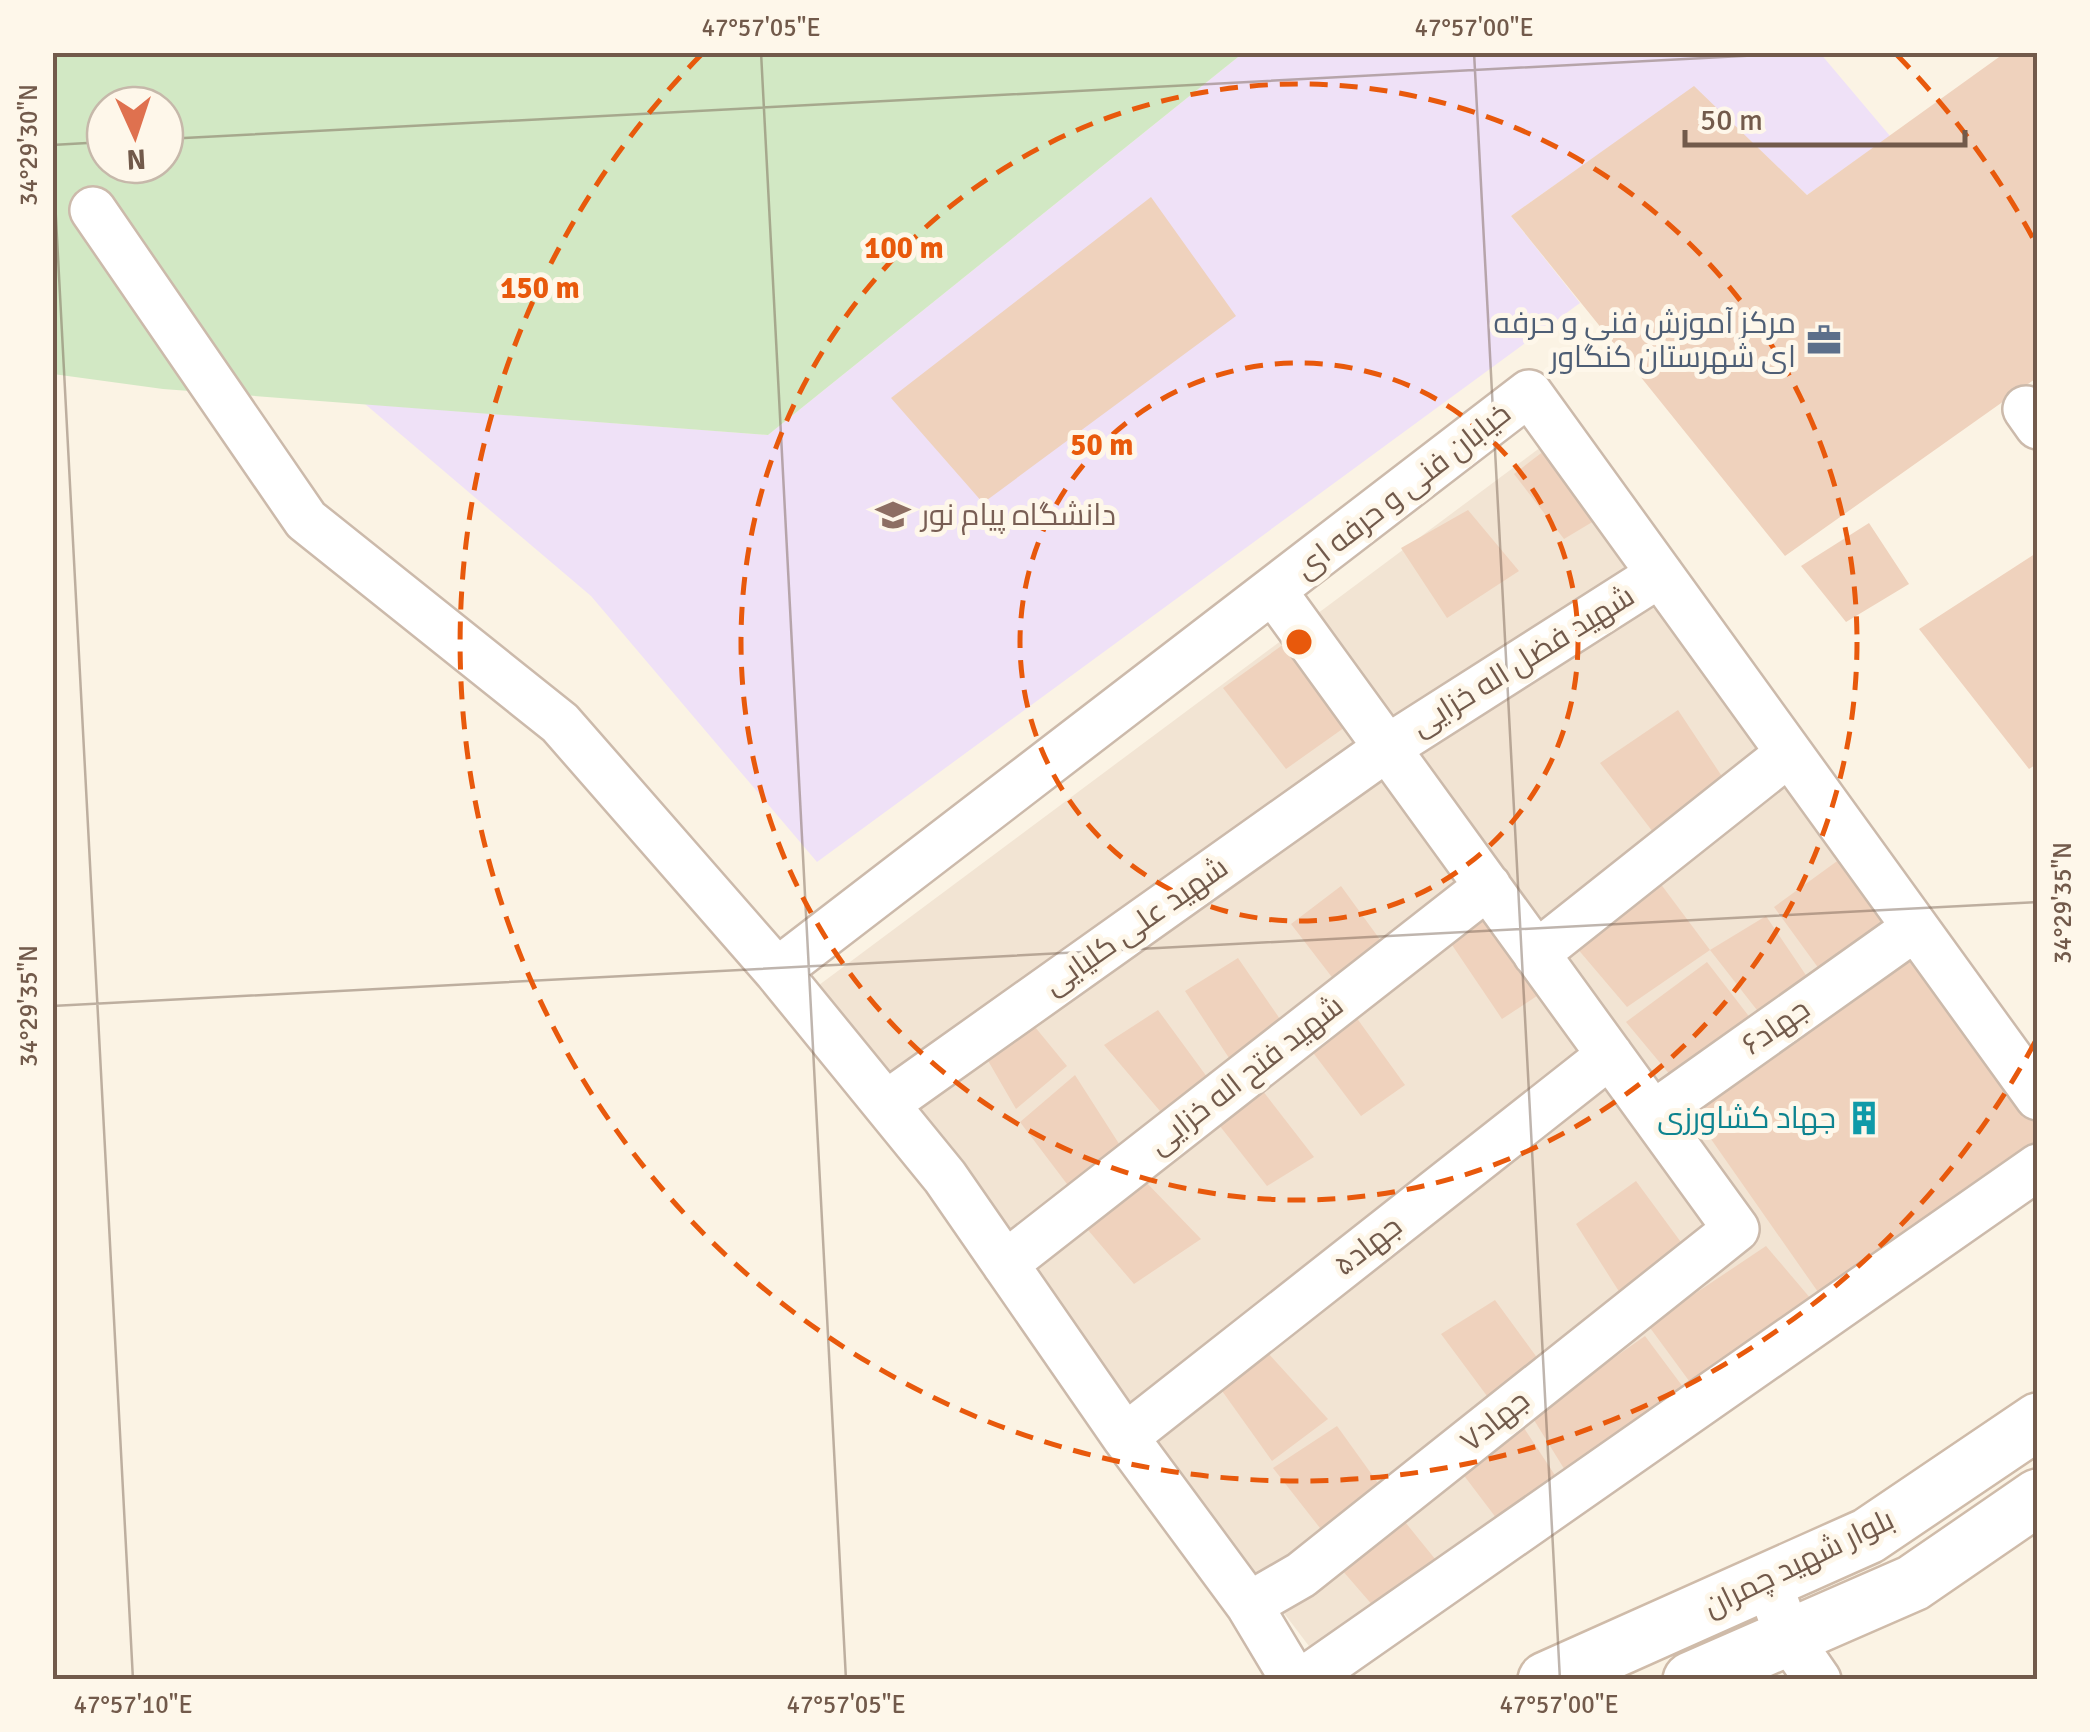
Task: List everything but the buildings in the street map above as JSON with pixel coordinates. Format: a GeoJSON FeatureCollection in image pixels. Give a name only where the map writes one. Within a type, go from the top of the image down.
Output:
{"type":"FeatureCollection","features":[{"type":"Feature","properties":{"kind":"main road","name":"بلوار شهید چمران"},"geometry":{"type":"LineString","coordinates":[[1546,1680],[1868,1536],[2038,1420]]}},
{"type":"Feature","properties":{"kind":"main road","name":"بلوار شهید چمران"},"geometry":{"type":"LineString","coordinates":[[1691,1680],[1803,1659],[2038,1497]]}},
{"type":"Feature","properties":{"kind":"street"},"geometry":{"type":"LineString","coordinates":[[94,210],[306,520],[560,723],[777,970],[945,1177],[1125,1437],[1248,1604],[1294,1680]]}},
{"type":"Feature","properties":{"kind":"street","name":"خیابان فنی و حرفه ای"},"geometry":{"type":"LineString","coordinates":[[777,970],[1274,592],[1528,393],[2037,1095]]}},
{"type":"Feature","properties":{"kind":"street","name":"شهید فضل اله خزایی"},"geometry":{"type":"LineString","coordinates":[[1387,748],[1660,574]]}},
{"type":"Feature","properties":{"kind":"street"},"geometry":{"type":"LineString","coordinates":[[1274,592],[1653,1114]]}},
{"type":"Feature","properties":{"kind":"street","name":"شهید علی کلیایی"},"geometry":{"type":"LineString","coordinates":[[886,1104],[1387,748]]}},
{"type":"Feature","properties":{"kind":"street"},"geometry":{"type":"LineString","coordinates":[[1536,954],[1789,752]]}},
{"type":"Feature","properties":{"kind":"street","name":"شهید فتح اله خزایی"},"geometry":{"type":"LineString","coordinates":[[1005,1264],[1488,886]]}},
{"type":"Feature","properties":{"kind":"street","name":"جهاد۶"},"geometry":{"type":"LineString","coordinates":[[1653,1114],[1898,940]]}},
{"type":"Feature","properties":{"kind":"street","name":"جهاد۵"},"geometry":{"type":"LineString","coordinates":[[1125,1437],[1610,1055]]}},
{"type":"Feature","properties":{"kind":"street","name":"جهاد۷"},"geometry":{"type":"LineString","coordinates":[[1248,1604],[1302,1574],[1736,1228],[1653,1114]]}},
{"type":"Feature","properties":{"kind":"street"},"geometry":{"type":"LineString","coordinates":[[1304,1680],[2038,1167]]}},
{"type":"Feature","properties":{"kind":"street"},"geometry":{"type":"LineString","coordinates":[[1768,1582],[1803,1659]]}},
{"type":"Feature","properties":{"kind":"shaded area","name":"دانشگاه پیام نور"},"geometry":{"type":"Polygon","coordinates":[[[1243,53],[1820,53],[1890,136],[1807,195],[1694,87],[1511,216],[1580,303],[817,862],[591,596],[365,404],[768,435],[1243,53]]]}},
{"type":"Feature","properties":{"kind":"shaded area"},"geometry":{"type":"Polygon","coordinates":[[[1549,441],[2037,1126],[2037,1152],[1334,1679],[811,991],[1549,441]]]}},
{"type":"Feature","properties":{"kind":"green space"},"geometry":{"type":"Polygon","coordinates":[[[53,53],[1243,53],[768,435],[163,389],[53,374],[53,53]]]}},
{"type":"Feature","properties":{"kind":"place","name":"مرکز آموزش فنی و حرفه ای شهرستان کنگاور"},"geometry":{"type":"Point","coordinates":[1824,340]}},
{"type":"Feature","properties":{"kind":"place","name":"دانشگاه پیام نور"},"geometry":{"type":"Point","coordinates":[893,515]}},
{"type":"Feature","properties":{"kind":"place","name":"جهاد کشاورزی"},"geometry":{"type":"Point","coordinates":[1864,1118]}}]}
